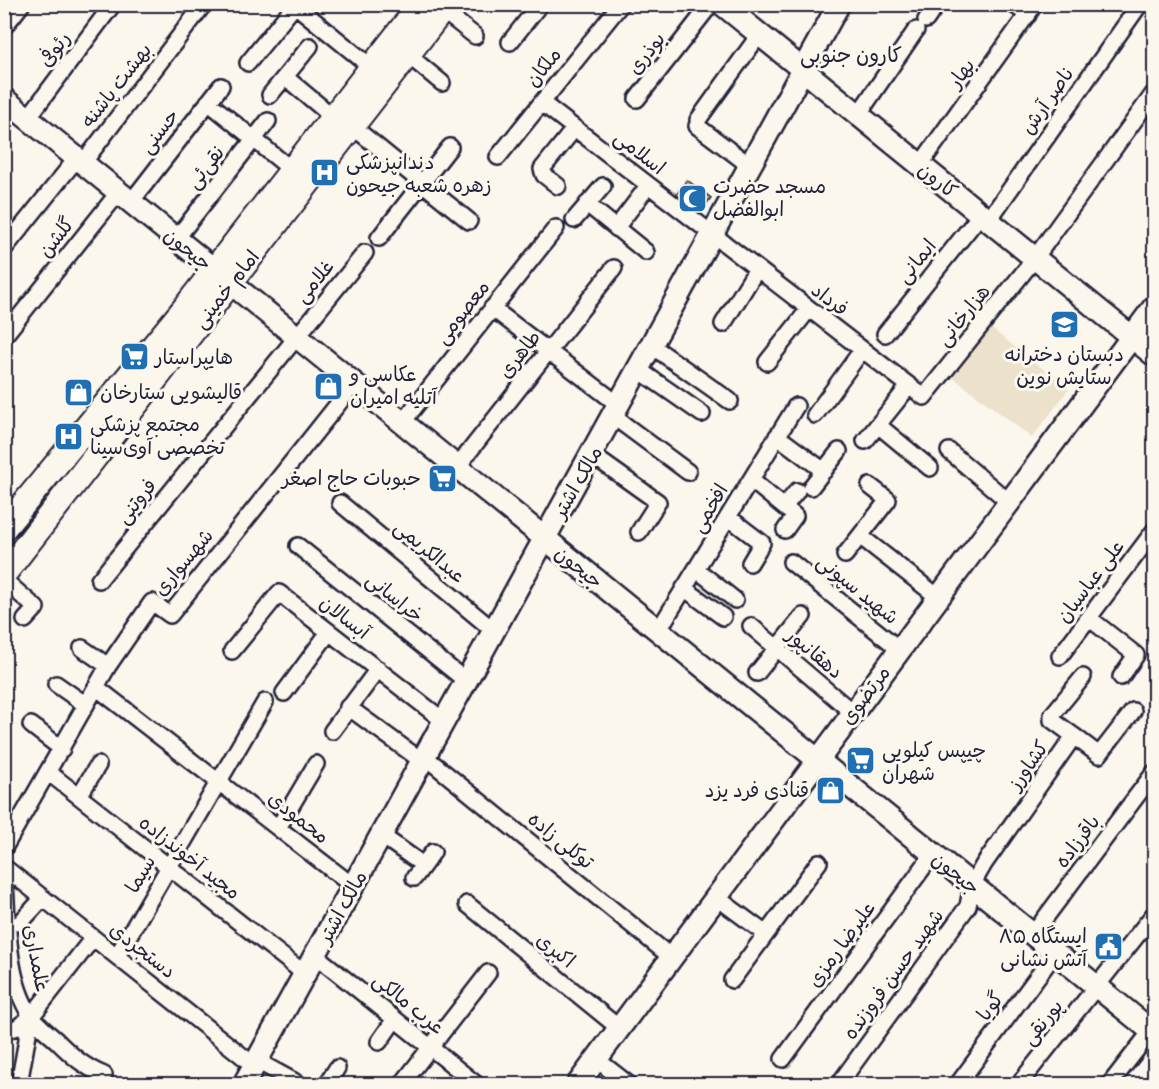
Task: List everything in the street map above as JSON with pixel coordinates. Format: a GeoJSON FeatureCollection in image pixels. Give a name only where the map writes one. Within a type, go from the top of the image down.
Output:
{"type":"FeatureCollection","features":[{"type":"Feature","properties":{"kind":"main road","name":"کارون"},"geometry":{"type":"LineString","coordinates":[[722,4],[1155,355]]}},
{"type":"Feature","properties":{"kind":"main road","name":"مالک اشتر"},"geometry":{"type":"LineString","coordinates":[[251,1075],[839,4]]}},
{"type":"Feature","properties":{"kind":"main road","name":"امام خمینی"},"geometry":{"type":"LineString","coordinates":[[223,277],[292,170],[408,55],[437,6]]}},
{"type":"Feature","properties":{"kind":"main road","name":"امام خمینی"},"geometry":{"type":"LineString","coordinates":[[4,528],[185,324],[223,277],[343,121],[371,67],[437,6]]}},
{"type":"Feature","properties":{"kind":"main road","name":"جیحون"},"geometry":{"type":"LineString","coordinates":[[4,99],[1153,1032]]}},
{"type":"Feature","properties":{"kind":"main road","name":"مرتضوی"},"geometry":{"type":"LineString","coordinates":[[578,1084],[816,760],[1155,307]]}},
{"type":"Feature","properties":{"kind":"main road","name":"امام خمینی"},"geometry":{"type":"LineString","coordinates":[[4,574],[185,324]]}},
{"type":"Feature","properties":{"kind":"street"},"geometry":{"type":"LineString","coordinates":[[4,27],[22,4]]}},
{"type":"Feature","properties":{"kind":"street","name":"رئوفی"},"geometry":{"type":"LineString","coordinates":[[28,118],[113,4]]}},
{"type":"Feature","properties":{"kind":"street","name":"بهشت پاشنه"},"geometry":{"type":"LineString","coordinates":[[4,249],[80,160],[204,4]]}},
{"type":"Feature","properties":{"kind":"street"},"geometry":{"type":"LineString","coordinates":[[510,42],[540,4]]}},
{"type":"Feature","properties":{"kind":"street","name":"ملکان"},"geometry":{"type":"LineString","coordinates":[[498,157],[621,4]]}},
{"type":"Feature","properties":{"kind":"street","name":"بوذری"},"geometry":{"type":"LineString","coordinates":[[637,99],[711,4]]}},
{"type":"Feature","properties":{"kind":"street"},"geometry":{"type":"LineString","coordinates":[[858,115],[937,4]]}},
{"type":"Feature","properties":{"kind":"street"},"geometry":{"type":"LineString","coordinates":[[1013,4],[1031,10]]}},
{"type":"Feature","properties":{"kind":"street","name":"ناصر آرش"},"geometry":{"type":"LineString","coordinates":[[984,218],[1140,4]]}},
{"type":"Feature","properties":{"kind":"street"},"geometry":{"type":"LineString","coordinates":[[251,60],[295,5],[371,67]]}},
{"type":"Feature","properties":{"kind":"street"},"geometry":{"type":"LineString","coordinates":[[437,6],[475,36]]}},
{"type":"Feature","properties":{"kind":"street","name":"بهار"},"geometry":{"type":"LineString","coordinates":[[920,165],[1031,10]]}},
{"type":"Feature","properties":{"kind":"street"},"geometry":{"type":"LineString","coordinates":[[749,165],[698,123],[759,35]]}},
{"type":"Feature","properties":{"kind":"street"},"geometry":{"type":"LineString","coordinates":[[270,95],[310,46]]}},
{"type":"Feature","properties":{"kind":"street"},"geometry":{"type":"LineString","coordinates":[[408,55],[442,82]]}},
{"type":"Feature","properties":{"kind":"street"},"geometry":{"type":"LineString","coordinates":[[285,77],[469,221]]}},
{"type":"Feature","properties":{"kind":"street","name":"حسنی"},"geometry":{"type":"LineString","coordinates":[[125,197],[221,86]]}},
{"type":"Feature","properties":{"kind":"street","name":"هزارخانی"},"geometry":{"type":"LineString","coordinates":[[924,397],[1035,258],[1155,93]]}},
{"type":"Feature","properties":{"kind":"street"},"geometry":{"type":"LineString","coordinates":[[208,102],[292,170]]}},
{"type":"Feature","properties":{"kind":"street","name":"اسلامی"},"geometry":{"type":"LineString","coordinates":[[542,103],[712,235]]}},
{"type":"Feature","properties":{"kind":"street","name":"نقی‌ئی"},"geometry":{"type":"LineString","coordinates":[[176,239],[268,121]]}},
{"type":"Feature","properties":{"kind":"street"},"geometry":{"type":"LineString","coordinates":[[558,186],[542,172],[574,129]]}},
{"type":"Feature","properties":{"kind":"street"},"geometry":{"type":"LineString","coordinates":[[379,238],[450,147]]}},
{"type":"Feature","properties":{"kind":"street"},"geometry":{"type":"LineString","coordinates":[[574,220],[603,186]]}},
{"type":"Feature","properties":{"kind":"street"},"geometry":{"type":"LineString","coordinates":[[615,228],[648,186]]}},
{"type":"Feature","properties":{"kind":"street","name":"گلشن"},"geometry":{"type":"LineString","coordinates":[[4,336],[125,197]]}},
{"type":"Feature","properties":{"kind":"street"},"geometry":{"type":"LineString","coordinates":[[587,204],[646,252]]}},
{"type":"Feature","properties":{"kind":"street","name":"ایمانی"},"geometry":{"type":"LineString","coordinates":[[885,334],[984,218]]}},
{"type":"Feature","properties":{"kind":"street","name":"معصومی"},"geometry":{"type":"LineString","coordinates":[[402,423],[556,228]]}},
{"type":"Feature","properties":{"kind":"street","name":"فرداد"},"geometry":{"type":"LineString","coordinates":[[712,235],[924,397]]}},
{"type":"Feature","properties":{"kind":"street","name":"غلامی"},"geometry":{"type":"LineString","coordinates":[[296,336],[365,253]]}},
{"type":"Feature","properties":{"kind":"street","name":"طاهری"},"geometry":{"type":"LineString","coordinates":[[457,467],[614,268]]}},
{"type":"Feature","properties":{"kind":"street"},"geometry":{"type":"LineString","coordinates":[[723,324],[757,269]]}},
{"type":"Feature","properties":{"kind":"street"},"geometry":{"type":"LineString","coordinates":[[492,308],[688,472]]}},
{"type":"Feature","properties":{"kind":"street"},"geometry":{"type":"LineString","coordinates":[[767,362],[809,309]]}},
{"type":"Feature","properties":{"kind":"street","name":"فروتنی"},"geometry":{"type":"LineString","coordinates":[[99,580],[296,336]]}},
{"type":"Feature","properties":{"kind":"street"},"geometry":{"type":"LineString","coordinates":[[652,346],[730,400]]}},
{"type":"Feature","properties":{"kind":"street"},"geometry":{"type":"LineString","coordinates":[[814,415],[862,350]]}},
{"type":"Feature","properties":{"kind":"street"},"geometry":{"type":"LineString","coordinates":[[639,370],[702,414]]}},
{"type":"Feature","properties":{"kind":"street","name":"شهسواری"},"geometry":{"type":"LineString","coordinates":[[4,848],[108,666],[152,602],[170,615],[354,384]]}},
{"type":"Feature","properties":{"kind":"street"},"geometry":{"type":"LineString","coordinates":[[865,441],[909,386]]}},
{"type":"Feature","properties":{"kind":"street","name":"افخمی"},"geometry":{"type":"LineString","coordinates":[[658,631],[796,406]]}},
{"type":"Feature","properties":{"kind":"street"},"geometry":{"type":"LineString","coordinates":[[878,425],[930,468]]}},
{"type":"Feature","properties":{"kind":"street"},"geometry":{"type":"LineString","coordinates":[[777,436],[824,471]]}},
{"type":"Feature","properties":{"kind":"street"},"geometry":{"type":"LineString","coordinates":[[784,507],[824,471],[839,451]]}},
{"type":"Feature","properties":{"kind":"street"},"geometry":{"type":"LineString","coordinates":[[949,451],[1009,502]]}},
{"type":"Feature","properties":{"kind":"street"},"geometry":{"type":"LineString","coordinates":[[592,455],[658,502],[639,532]]}},
{"type":"Feature","properties":{"kind":"street"},"geometry":{"type":"LineString","coordinates":[[751,480],[795,516],[785,530]]}},
{"type":"Feature","properties":{"kind":"street"},"geometry":{"type":"LineString","coordinates":[[844,555],[888,500],[870,486]]}},
{"type":"Feature","properties":{"kind":"street","name":"عبدالکریمی"},"geometry":{"type":"LineString","coordinates":[[340,502],[494,630]]}},
{"type":"Feature","properties":{"kind":"street"},"geometry":{"type":"LineString","coordinates":[[728,517],[762,543],[750,563]]}},
{"type":"Feature","properties":{"kind":"street","name":"علی عباسیان"},"geometry":{"type":"LineString","coordinates":[[1060,656],[1155,531]]}},
{"type":"Feature","properties":{"kind":"street"},"geometry":{"type":"LineString","coordinates":[[860,536],[938,597]]}},
{"type":"Feature","properties":{"kind":"street","name":"خراسانی"},"geometry":{"type":"LineString","coordinates":[[298,546],[466,681]]}},
{"type":"Feature","properties":{"kind":"street","name":"شهید سپونی"},"geometry":{"type":"LineString","coordinates":[[791,562],[899,649]]}},
{"type":"Feature","properties":{"kind":"street"},"geometry":{"type":"LineString","coordinates":[[696,569],[735,600]]}},
{"type":"Feature","properties":{"kind":"street"},"geometry":{"type":"LineString","coordinates":[[4,580],[40,603],[25,620]]}},
{"type":"Feature","properties":{"kind":"street"},"geometry":{"type":"LineString","coordinates":[[684,588],[723,617]]}},
{"type":"Feature","properties":{"kind":"street","name":"آبسالان"},"geometry":{"type":"LineString","coordinates":[[232,651],[279,592],[444,721]]}},
{"type":"Feature","properties":{"kind":"street"},"geometry":{"type":"LineString","coordinates":[[757,673],[803,616]]}},
{"type":"Feature","properties":{"kind":"street"},"geometry":{"type":"LineString","coordinates":[[1089,618],[1136,655],[1121,677]]}},
{"type":"Feature","properties":{"kind":"street","name":"دهقانپور"},"geometry":{"type":"LineString","coordinates":[[751,626],[852,712]]}},
{"type":"Feature","properties":{"kind":"street"},"geometry":{"type":"LineString","coordinates":[[284,693],[329,632]]}},
{"type":"Feature","properties":{"kind":"street"},"geometry":{"type":"LineString","coordinates":[[82,648],[108,666]]}},
{"type":"Feature","properties":{"kind":"street"},"geometry":{"type":"LineString","coordinates":[[332,731],[378,669]]}},
{"type":"Feature","properties":{"kind":"street","name":"کشاورز"},"geometry":{"type":"LineString","coordinates":[[972,885],[1074,736],[1052,720],[1052,715],[1083,677]]}},
{"type":"Feature","properties":{"kind":"street"},"geometry":{"type":"LineString","coordinates":[[56,684],[86,705]]}},
{"type":"Feature","properties":{"kind":"street","name":"محمودی"},"geometry":{"type":"LineString","coordinates":[[96,687],[353,886]]}},
{"type":"Feature","properties":{"kind":"street"},"geometry":{"type":"LineString","coordinates":[[219,782],[265,702]]}},
{"type":"Feature","properties":{"kind":"street","name":"توکلی زاده"},"geometry":{"type":"LineString","coordinates":[[348,707],[423,759],[671,957]]}},
{"type":"Feature","properties":{"kind":"street"},"geometry":{"type":"LineString","coordinates":[[1074,736],[1099,754],[1133,711]]}},
{"type":"Feature","properties":{"kind":"street"},"geometry":{"type":"LineString","coordinates":[[31,725],[62,749]]}},
{"type":"Feature","properties":{"kind":"street"},"geometry":{"type":"LineString","coordinates":[[278,828],[316,764]]}},
{"type":"Feature","properties":{"kind":"street"},"geometry":{"type":"LineString","coordinates":[[79,796],[98,765]]}},
{"type":"Feature","properties":{"kind":"street","name":"مجید آخوندزاده"},"geometry":{"type":"LineString","coordinates":[[48,772],[305,974]]}},
{"type":"Feature","properties":{"kind":"street","name":"باقرزاده"},"geometry":{"type":"LineString","coordinates":[[1033,934],[1155,773]]}},
{"type":"Feature","properties":{"kind":"street","name":"سیما"},"geometry":{"type":"LineString","coordinates":[[117,956],[219,782]]}},
{"type":"Feature","properties":{"kind":"street"},"geometry":{"type":"LineString","coordinates":[[381,835],[419,872],[433,852]]}},
{"type":"Feature","properties":{"kind":"street","name":"علیرضا رمزی"},"geometry":{"type":"LineString","coordinates":[[783,1059],[933,854]]}},
{"type":"Feature","properties":{"kind":"street"},"geometry":{"type":"LineString","coordinates":[[732,980],[819,862]]}},
{"type":"Feature","properties":{"kind":"street","name":"دستجردی"},"geometry":{"type":"LineString","coordinates":[[4,868],[117,956],[251,1075],[299,1084]]}},
{"type":"Feature","properties":{"kind":"street","name":"علمداری"},"geometry":{"type":"LineString","coordinates":[[4,868],[10,981],[31,1017],[94,1076]]}},
{"type":"Feature","properties":{"kind":"street","name":"شهید حسن فروزنده"},"geometry":{"type":"LineString","coordinates":[[839,1084],[968,906],[972,885]]}},
{"type":"Feature","properties":{"kind":"street"},"geometry":{"type":"LineString","coordinates":[[716,897],[766,934]]}},
{"type":"Feature","properties":{"kind":"street"},"geometry":{"type":"LineString","coordinates":[[20,923],[43,898]]}},
{"type":"Feature","properties":{"kind":"street","name":"اکبری"},"geometry":{"type":"LineString","coordinates":[[467,904],[619,1028]]}},
{"type":"Feature","properties":{"kind":"street","name":"پورنقی"},"geometry":{"type":"LineString","coordinates":[[1019,1084],[1155,914]]}},
{"type":"Feature","properties":{"kind":"street"},"geometry":{"type":"LineString","coordinates":[[4,1031],[18,1027],[31,1017],[93,938]]}},
{"type":"Feature","properties":{"kind":"street","name":"گویا"},"geometry":{"type":"LineString","coordinates":[[958,1084],[1055,952]]}},
{"type":"Feature","properties":{"kind":"street","name":"عرب مالکی"},"geometry":{"type":"LineString","coordinates":[[315,955],[476,1084]]}},
{"type":"Feature","properties":{"kind":"street"},"geometry":{"type":"LineString","coordinates":[[402,1084],[488,973]]}},
{"type":"Feature","properties":{"kind":"street","name":"علمداری"},"geometry":{"type":"LineString","coordinates":[[20,1084],[31,1017]]}},
{"type":"Feature","properties":{"kind":"street"},"geometry":{"type":"LineString","coordinates":[[379,1042],[395,1019]]}},
{"type":"Feature","properties":{"kind":"street"},"geometry":{"type":"LineString","coordinates":[[1110,1084],[1153,1032]]}},
{"type":"Feature","properties":{"kind":"street"},"geometry":{"type":"LineString","coordinates":[[596,1059],[628,1084]]}},
{"type":"Feature","properties":{"kind":"street"},"geometry":{"type":"LineString","coordinates":[[327,1084],[337,1068]]}},
{"type":"Feature","properties":{"kind":"shaded area"},"geometry":{"type":"Polygon","coordinates":[[[988,326],[1069,389],[1032,438],[950,375],[988,326]]]}},
{"type":"Feature","properties":{"kind":"building","name":"مسجد حضرت ابوالفضل"},"geometry":{"type":"Polygon","coordinates":[[[687,180],[711,198],[697,216],[673,199],[687,180]]]}},
{"type":"Feature","properties":{"kind":"place","name":"دندانپزشکی زهره شعبه جیحون"},"geometry":{"type":"Point","coordinates":[325,173]}},
{"type":"Feature","properties":{"kind":"place","name":"مسجد حضرت ابوالفضل"},"geometry":{"type":"Point","coordinates":[692,198]}},
{"type":"Feature","properties":{"kind":"place","name":"دبستان دخترانه ستایش نوین"},"geometry":{"type":"Point","coordinates":[1064,324]}},
{"type":"Feature","properties":{"kind":"place","name":"هایپراستار"},"geometry":{"type":"Point","coordinates":[134,357]}},
{"type":"Feature","properties":{"kind":"place","name":"عکاسی و آتلیه امیران"},"geometry":{"type":"Point","coordinates":[329,386]}},
{"type":"Feature","properties":{"kind":"place","name":"قالیشویی ستارخان"},"geometry":{"type":"Point","coordinates":[79,392]}},
{"type":"Feature","properties":{"kind":"place","name":"مجتمع پزشکی تخصصی آوی‌سینا"},"geometry":{"type":"Point","coordinates":[69,436]}},
{"type":"Feature","properties":{"kind":"place","name":"حبوبات حاج اصغر"},"geometry":{"type":"Point","coordinates":[442,478]}},
{"type":"Feature","properties":{"kind":"place","name":"چیپس کیلویی شهران"},"geometry":{"type":"Point","coordinates":[861,761]}},
{"type":"Feature","properties":{"kind":"place","name":"قنادی فرد یزد"},"geometry":{"type":"Point","coordinates":[830,790]}},
{"type":"Feature","properties":{"kind":"place","name":"ایستگاه ۸۵ آتش نشانی"},"geometry":{"type":"Point","coordinates":[1108,947]}},
{"type":"Feature","properties":{"kind":"district","name":"کارون جنوبی"},"geometry":{"type":"Point","coordinates":[851,55]}}]}
